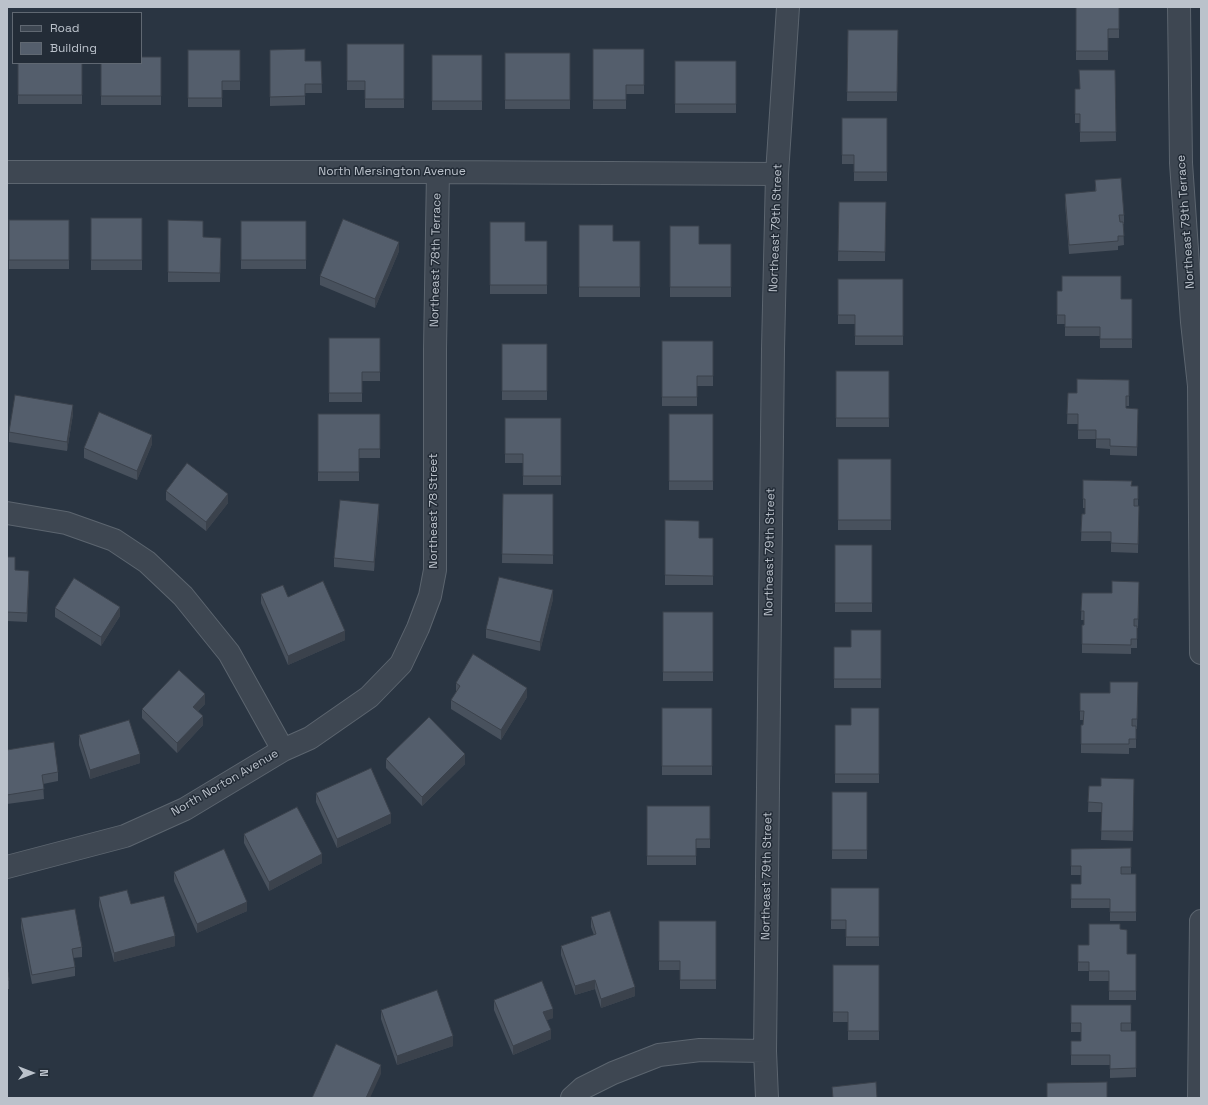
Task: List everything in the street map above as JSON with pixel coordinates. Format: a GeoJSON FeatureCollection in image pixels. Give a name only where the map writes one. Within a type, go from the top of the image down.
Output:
{"type":"FeatureCollection","features":[{"type":"Feature","properties":{"kind":"street","name":"Northeast 79th Street"},"geometry":{"type":"LineString","coordinates":[[767,1098],[765,1051],[773,349],[777,174],[788,7]]}},
{"type":"Feature","properties":{"kind":"street","name":"Northeast 79th Terrace"},"geometry":{"type":"LineString","coordinates":[[1179,7],[1181,163],[1192,322],[1199,386],[1201,653]]}},
{"type":"Feature","properties":{"kind":"street","name":"North Mersington Avenue"},"geometry":{"type":"LineString","coordinates":[[7,172],[777,174]]}},
{"type":"Feature","properties":{"kind":"street","name":"Northeast 78th Terrace"},"geometry":{"type":"LineString","coordinates":[[435,349],[438,172]]}},
{"type":"Feature","properties":{"kind":"street","name":"Northeast 78 Street"},"geometry":{"type":"LineString","coordinates":[[283,750],[310,738],[369,697],[401,664],[418,628],[430,596],[435,570],[435,349]]}},
{"type":"Feature","properties":{"kind":"street"},"geometry":{"type":"LineString","coordinates":[[7,513],[66,523],[114,540],[147,562],[183,596],[229,653],[283,750]]}},
{"type":"Feature","properties":{"kind":"street","name":"North Norton Avenue"},"geometry":{"type":"LineString","coordinates":[[7,867],[125,836],[185,809],[283,750]]}},
{"type":"Feature","properties":{"kind":"street"},"geometry":{"type":"LineString","coordinates":[[1199,1098],[1201,921]]}},
{"type":"Feature","properties":{"kind":"street"},"geometry":{"type":"LineString","coordinates":[[572,1098],[583,1088],[614,1073],[658,1055],[700,1050],[765,1051]]}},
{"type":"Feature","properties":{"kind":"building"},"geometry":{"type":"Polygon","coordinates":[[[1076,7],[1119,7],[1119,29],[1108,29],[1108,51],[1076,51],[1076,7]]]}},
{"type":"Feature","properties":{"kind":"building"},"geometry":{"type":"Polygon","coordinates":[[[848,30],[898,30],[897,92],[847,92],[848,30]]]}},
{"type":"Feature","properties":{"kind":"building"},"geometry":{"type":"Polygon","coordinates":[[[347,44],[404,44],[404,99],[365,99],[365,81],[347,81],[347,44]]]}},
{"type":"Feature","properties":{"kind":"building"},"geometry":{"type":"Polygon","coordinates":[[[305,49],[305,61],[321,61],[322,84],[305,84],[305,96],[270,97],[270,50],[305,49]]]}},
{"type":"Feature","properties":{"kind":"building"},"geometry":{"type":"Polygon","coordinates":[[[593,49],[644,49],[644,85],[626,85],[626,100],[593,100],[593,49]]]}},
{"type":"Feature","properties":{"kind":"building"},"geometry":{"type":"Polygon","coordinates":[[[188,50],[240,50],[240,81],[222,81],[222,98],[188,98],[188,50]]]}},
{"type":"Feature","properties":{"kind":"building"},"geometry":{"type":"Polygon","coordinates":[[[505,53],[570,53],[570,100],[505,100],[505,53]]]}},
{"type":"Feature","properties":{"kind":"building"},"geometry":{"type":"Polygon","coordinates":[[[432,55],[482,55],[482,101],[432,101],[432,55]]]}},
{"type":"Feature","properties":{"kind":"building"},"geometry":{"type":"Polygon","coordinates":[[[142,57],[161,57],[161,96],[101,96],[101,64],[142,64],[142,57]]]}},
{"type":"Feature","properties":{"kind":"building"},"geometry":{"type":"Polygon","coordinates":[[[675,61],[736,61],[736,104],[675,104],[675,61]]]}},
{"type":"Feature","properties":{"kind":"building"},"geometry":{"type":"Polygon","coordinates":[[[18,64],[82,64],[82,95],[18,95],[18,64]]]}},
{"type":"Feature","properties":{"kind":"building"},"geometry":{"type":"Polygon","coordinates":[[[1079,70],[1115,70],[1116,132],[1080,132],[1080,114],[1075,114],[1075,89],[1080,89],[1079,70]]]}},
{"type":"Feature","properties":{"kind":"building"},"geometry":{"type":"Polygon","coordinates":[[[842,118],[887,118],[887,172],[854,172],[854,155],[842,155],[842,118]]]}},
{"type":"Feature","properties":{"kind":"building"},"geometry":{"type":"Polygon","coordinates":[[[1121,178],[1124,215],[1119,215],[1120,222],[1123,222],[1124,236],[1118,236],[1118,241],[1069,245],[1065,194],[1096,191],[1095,180],[1121,178]]]}},
{"type":"Feature","properties":{"kind":"building"},"geometry":{"type":"Polygon","coordinates":[[[839,202],[886,202],[885,252],[838,251],[839,202]]]}},
{"type":"Feature","properties":{"kind":"building"},"geometry":{"type":"Polygon","coordinates":[[[91,218],[142,218],[142,260],[91,260],[91,218]]]}},
{"type":"Feature","properties":{"kind":"building"},"geometry":{"type":"Polygon","coordinates":[[[343,219],[399,242],[375,299],[320,276],[343,219]]]}},
{"type":"Feature","properties":{"kind":"building"},"geometry":{"type":"Polygon","coordinates":[[[9,220],[69,220],[69,260],[9,260],[9,220]]]}},
{"type":"Feature","properties":{"kind":"building"},"geometry":{"type":"Polygon","coordinates":[[[168,220],[203,221],[203,237],[221,238],[220,273],[168,272],[168,220]]]}},
{"type":"Feature","properties":{"kind":"building"},"geometry":{"type":"Polygon","coordinates":[[[241,221],[306,221],[306,260],[241,260],[241,221]]]}},
{"type":"Feature","properties":{"kind":"building"},"geometry":{"type":"Polygon","coordinates":[[[490,222],[525,222],[525,241],[547,241],[547,285],[490,285],[490,222]]]}},
{"type":"Feature","properties":{"kind":"building"},"geometry":{"type":"Polygon","coordinates":[[[579,225],[613,225],[613,241],[640,241],[640,287],[579,287],[579,225]]]}},
{"type":"Feature","properties":{"kind":"building"},"geometry":{"type":"Polygon","coordinates":[[[670,226],[699,226],[699,244],[731,244],[731,287],[670,287],[670,226]]]}},
{"type":"Feature","properties":{"kind":"building"},"geometry":{"type":"Polygon","coordinates":[[[1062,276],[1121,276],[1121,299],[1132,299],[1132,339],[1100,339],[1100,327],[1065,327],[1065,315],[1057,315],[1057,291],[1062,291],[1062,276]]]}},
{"type":"Feature","properties":{"kind":"building"},"geometry":{"type":"Polygon","coordinates":[[[838,279],[903,279],[903,336],[855,336],[855,315],[838,315],[838,279]]]}},
{"type":"Feature","properties":{"kind":"building"},"geometry":{"type":"Polygon","coordinates":[[[329,338],[380,338],[380,372],[362,372],[362,393],[329,393],[329,338]]]}},
{"type":"Feature","properties":{"kind":"building"},"geometry":{"type":"Polygon","coordinates":[[[662,341],[713,341],[713,376],[697,376],[697,397],[662,397],[662,341]]]}},
{"type":"Feature","properties":{"kind":"building"},"geometry":{"type":"Polygon","coordinates":[[[502,344],[547,344],[547,391],[502,391],[502,344]]]}},
{"type":"Feature","properties":{"kind":"building"},"geometry":{"type":"Polygon","coordinates":[[[836,371],[889,371],[889,418],[836,418],[836,371]]]}},
{"type":"Feature","properties":{"kind":"building"},"geometry":{"type":"Polygon","coordinates":[[[1077,379],[1129,380],[1129,396],[1126,396],[1126,408],[1138,409],[1137,447],[1110,446],[1110,439],[1096,439],[1096,430],[1078,430],[1078,414],[1067,414],[1068,393],[1077,393],[1077,379]]]}},
{"type":"Feature","properties":{"kind":"building"},"geometry":{"type":"Polygon","coordinates":[[[15,395],[73,405],[67,442],[9,432],[15,395]]]}},
{"type":"Feature","properties":{"kind":"building"},"geometry":{"type":"Polygon","coordinates":[[[99,412],[152,435],[137,471],[84,448],[99,412]]]}},
{"type":"Feature","properties":{"kind":"building"},"geometry":{"type":"Polygon","coordinates":[[[318,414],[380,414],[380,449],[359,449],[359,472],[318,472],[318,414]]]}},
{"type":"Feature","properties":{"kind":"building"},"geometry":{"type":"Polygon","coordinates":[[[669,414],[713,414],[713,481],[669,481],[669,414]]]}},
{"type":"Feature","properties":{"kind":"building"},"geometry":{"type":"Polygon","coordinates":[[[505,418],[561,418],[561,476],[523,476],[523,454],[505,454],[505,418]]]}},
{"type":"Feature","properties":{"kind":"building"},"geometry":{"type":"Polygon","coordinates":[[[838,459],[891,459],[891,520],[838,520],[838,459]]]}},
{"type":"Feature","properties":{"kind":"building"},"geometry":{"type":"Polygon","coordinates":[[[187,463],[228,494],[206,522],[166,491],[187,463]]]}},
{"type":"Feature","properties":{"kind":"building"},"geometry":{"type":"Polygon","coordinates":[[[1083,480],[1132,481],[1131,486],[1138,486],[1138,499],[1134,499],[1134,506],[1139,506],[1138,544],[1111,543],[1111,532],[1081,532],[1082,514],[1085,514],[1083,480]]]}},
{"type":"Feature","properties":{"kind":"building"},"geometry":{"type":"Polygon","coordinates":[[[503,494],[553,494],[553,555],[502,554],[503,494]]]}},
{"type":"Feature","properties":{"kind":"building"},"geometry":{"type":"Polygon","coordinates":[[[340,500],[379,504],[374,562],[334,558],[340,500]]]}},
{"type":"Feature","properties":{"kind":"building"},"geometry":{"type":"Polygon","coordinates":[[[665,520],[699,521],[699,538],[713,538],[713,576],[665,575],[665,520]]]}},
{"type":"Feature","properties":{"kind":"building"},"geometry":{"type":"Polygon","coordinates":[[[835,545],[872,545],[872,603],[835,603],[835,545]]]}},
{"type":"Feature","properties":{"kind":"building"},"geometry":{"type":"Polygon","coordinates":[[[7,557],[15,557],[15,570],[29,571],[27,613],[7,612],[7,557]]]}},
{"type":"Feature","properties":{"kind":"building"},"geometry":{"type":"Polygon","coordinates":[[[499,577],[553,590],[540,642],[486,629],[499,577]]]}},
{"type":"Feature","properties":{"kind":"building"},"geometry":{"type":"Polygon","coordinates":[[[74,578],[120,607],[101,637],[55,608],[74,578]]]}},
{"type":"Feature","properties":{"kind":"building"},"geometry":{"type":"Polygon","coordinates":[[[323,581],[345,631],[288,656],[261,594],[283,585],[288,597],[323,581]]]}},
{"type":"Feature","properties":{"kind":"building"},"geometry":{"type":"Polygon","coordinates":[[[1112,581],[1139,582],[1138,619],[1134,619],[1134,626],[1137,626],[1137,639],[1131,639],[1131,645],[1082,644],[1084,611],[1081,611],[1082,593],[1112,593],[1112,581]]]}},
{"type":"Feature","properties":{"kind":"building"},"geometry":{"type":"Polygon","coordinates":[[[663,612],[713,612],[713,672],[663,672],[663,612]]]}},
{"type":"Feature","properties":{"kind":"building"},"geometry":{"type":"Polygon","coordinates":[[[851,630],[881,630],[881,679],[834,679],[834,647],[851,647],[851,630]]]}},
{"type":"Feature","properties":{"kind":"building"},"geometry":{"type":"Polygon","coordinates":[[[473,654],[527,688],[501,730],[451,700],[460,686],[456,683],[473,654]]]}},
{"type":"Feature","properties":{"kind":"building"},"geometry":{"type":"Polygon","coordinates":[[[179,670],[205,694],[193,707],[203,716],[177,743],[142,709],[179,670]]]}},
{"type":"Feature","properties":{"kind":"building"},"geometry":{"type":"Polygon","coordinates":[[[1110,682],[1138,682],[1137,719],[1132,719],[1132,726],[1136,726],[1136,739],[1129,739],[1129,744],[1081,744],[1081,725],[1083,725],[1084,711],[1080,711],[1080,693],[1110,693],[1110,682]]]}},
{"type":"Feature","properties":{"kind":"building"},"geometry":{"type":"Polygon","coordinates":[[[662,708],[712,708],[712,766],[662,766],[662,708]]]}},
{"type":"Feature","properties":{"kind":"building"},"geometry":{"type":"Polygon","coordinates":[[[851,708],[879,708],[879,774],[835,774],[835,725],[851,725],[851,708]]]}},
{"type":"Feature","properties":{"kind":"building"},"geometry":{"type":"Polygon","coordinates":[[[429,717],[465,754],[422,797],[386,759],[429,717]]]}},
{"type":"Feature","properties":{"kind":"building"},"geometry":{"type":"Polygon","coordinates":[[[129,720],[140,754],[90,770],[79,735],[129,720]]]}},
{"type":"Feature","properties":{"kind":"building"},"geometry":{"type":"Polygon","coordinates":[[[54,742],[58,772],[42,775],[44,789],[7,795],[7,750],[54,742]]]}},
{"type":"Feature","properties":{"kind":"building"},"geometry":{"type":"Polygon","coordinates":[[[371,768],[391,814],[337,839],[316,793],[371,768]]]}},
{"type":"Feature","properties":{"kind":"building"},"geometry":{"type":"Polygon","coordinates":[[[1101,778],[1134,779],[1133,831],[1101,831],[1102,803],[1088,802],[1089,786],[1101,786],[1101,778]]]}},
{"type":"Feature","properties":{"kind":"building"},"geometry":{"type":"Polygon","coordinates":[[[832,792],[867,792],[867,850],[832,850],[832,792]]]}},
{"type":"Feature","properties":{"kind":"building"},"geometry":{"type":"Polygon","coordinates":[[[647,806],[710,806],[710,839],[696,839],[696,856],[647,856],[647,806]]]}},
{"type":"Feature","properties":{"kind":"building"},"geometry":{"type":"Polygon","coordinates":[[[297,807],[322,854],[269,882],[244,834],[297,807]]]}},
{"type":"Feature","properties":{"kind":"building"},"geometry":{"type":"Polygon","coordinates":[[[1131,848],[1131,867],[1121,867],[1121,874],[1136,874],[1136,912],[1110,912],[1110,899],[1071,899],[1071,884],[1081,884],[1081,866],[1071,866],[1071,849],[1131,848]]]}},
{"type":"Feature","properties":{"kind":"building"},"geometry":{"type":"Polygon","coordinates":[[[224,849],[247,902],[197,924],[174,872],[224,849]]]}},
{"type":"Feature","properties":{"kind":"building"},"geometry":{"type":"Polygon","coordinates":[[[831,888],[879,888],[879,937],[846,937],[846,920],[831,920],[831,888]]]}},
{"type":"Feature","properties":{"kind":"building"},"geometry":{"type":"Polygon","coordinates":[[[127,890],[131,904],[164,896],[175,936],[114,953],[99,897],[127,890]]]}},
{"type":"Feature","properties":{"kind":"building"},"geometry":{"type":"Polygon","coordinates":[[[75,909],[82,947],[72,949],[75,967],[32,975],[21,918],[75,909]]]}},
{"type":"Feature","properties":{"kind":"building"},"geometry":{"type":"Polygon","coordinates":[[[610,911],[635,987],[601,999],[595,980],[575,986],[561,946],[596,934],[591,917],[610,911]]]}},
{"type":"Feature","properties":{"kind":"building"},"geometry":{"type":"Polygon","coordinates":[[[659,921],[716,921],[716,980],[680,980],[680,961],[659,961],[659,921]]]}},
{"type":"Feature","properties":{"kind":"building"},"geometry":{"type":"Polygon","coordinates":[[[1089,924],[1120,924],[1120,929],[1127,930],[1127,954],[1136,954],[1136,991],[1109,991],[1109,971],[1089,971],[1089,962],[1078,962],[1078,945],[1089,945],[1089,924]]]}},
{"type":"Feature","properties":{"kind":"building"},"geometry":{"type":"Polygon","coordinates":[[[7,963],[9,980],[7,980],[7,963]]]}},
{"type":"Feature","properties":{"kind":"building"},"geometry":{"type":"Polygon","coordinates":[[[833,965],[879,965],[879,1031],[848,1031],[848,1012],[833,1012],[833,965]]]}},
{"type":"Feature","properties":{"kind":"building"},"geometry":{"type":"Polygon","coordinates":[[[542,981],[553,1009],[543,1012],[551,1030],[513,1046],[494,1000],[542,981]]]}},
{"type":"Feature","properties":{"kind":"building"},"geometry":{"type":"Polygon","coordinates":[[[437,990],[453,1036],[397,1056],[381,1010],[437,990]]]}},
{"type":"Feature","properties":{"kind":"building"},"geometry":{"type":"Polygon","coordinates":[[[1071,1005],[1131,1005],[1131,1023],[1121,1023],[1121,1031],[1136,1031],[1136,1068],[1110,1069],[1110,1055],[1071,1055],[1071,1041],[1081,1041],[1081,1023],[1071,1023],[1071,1005]]]}},
{"type":"Feature","properties":{"kind":"building"},"geometry":{"type":"Polygon","coordinates":[[[336,1044],[381,1065],[366,1098],[312,1098],[336,1044]]]}},
{"type":"Feature","properties":{"kind":"building"},"geometry":{"type":"Polygon","coordinates":[[[876,1082],[877,1098],[833,1098],[832,1087],[876,1082]]]}},
{"type":"Feature","properties":{"kind":"building"},"geometry":{"type":"Polygon","coordinates":[[[1107,1082],[1107,1098],[1047,1098],[1047,1083],[1107,1082]]]}}]}
